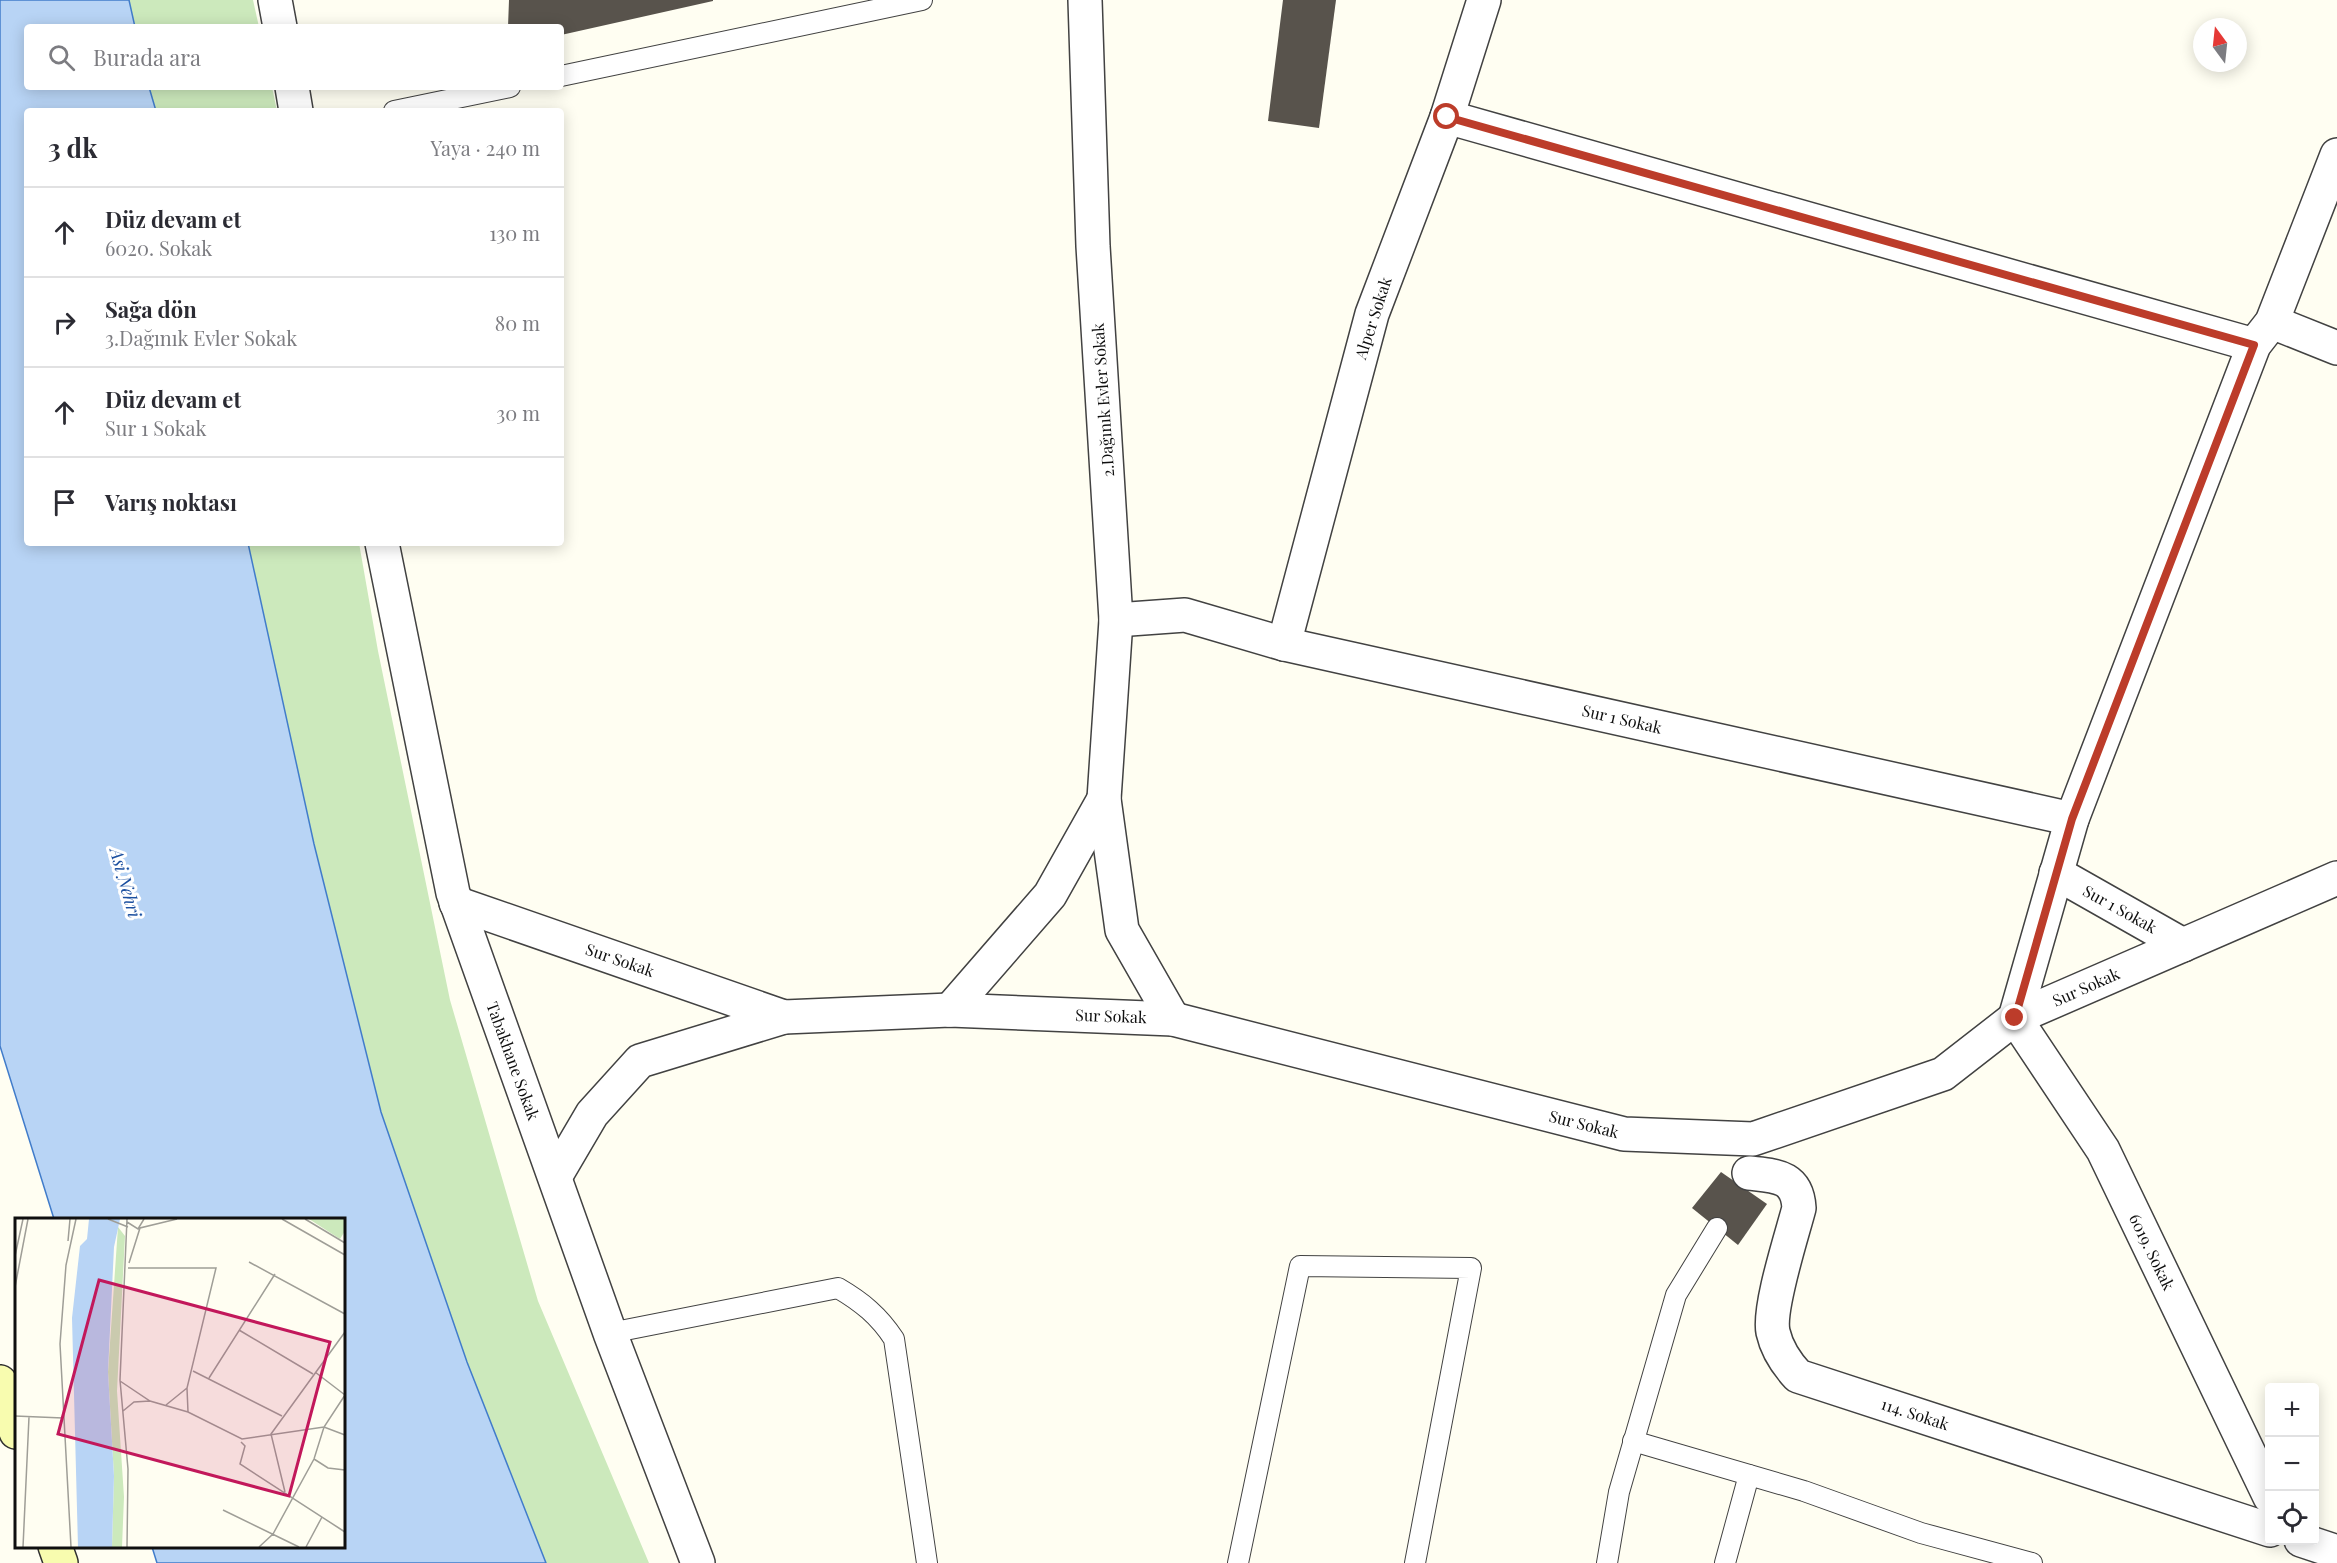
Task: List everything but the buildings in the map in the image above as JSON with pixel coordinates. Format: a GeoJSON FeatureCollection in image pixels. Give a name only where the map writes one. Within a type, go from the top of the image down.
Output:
{"type":"FeatureCollection","features":[{"type":"Feature","properties":{"kind":"main road"},"geometry":{"type":"LineString","coordinates":[[2,1392],[15,1429]]}},
{"type":"Feature","properties":{"kind":"main road"},"geometry":{"type":"LineString","coordinates":[[56,1548],[60,1563]]}},
{"type":"Feature","properties":{"kind":"street"},"geometry":{"type":"LineString","coordinates":[[275,0],[279,24]]}},
{"type":"Feature","properties":{"kind":"street","name":"2.Dağınık Evler Sokak"},"geometry":{"type":"LineString","coordinates":[[1085,0],[1093,246],[1116,620],[1104,799],[1122,930],[1173,1019]]}},
{"type":"Feature","properties":{"kind":"street","name":"Alper Sokak"},"geometry":{"type":"LineString","coordinates":[[1284,644],[1372,314],[1447,117],[1484,0]]}},
{"type":"Feature","properties":{"kind":"street"},"geometry":{"type":"LineString","coordinates":[[292,90],[296,108]]}},
{"type":"Feature","properties":{"kind":"street"},"geometry":{"type":"LineString","coordinates":[[1447,117],[2263,333],[2337,348]]}},
{"type":"Feature","properties":{"kind":"street"},"geometry":{"type":"LineString","coordinates":[[2015,1018],[2072,819],[2263,333],[2337,154]]}},
{"type":"Feature","properties":{"kind":"street","name":"Tabakhane Sokak"},"geometry":{"type":"LineString","coordinates":[[383,546],[456,903],[610,1333],[698,1563]]}},
{"type":"Feature","properties":{"kind":"street","name":"Sur 1 Sokak"},"geometry":{"type":"LineString","coordinates":[[1116,620],[1185,615],[1284,644],[2072,819]]}},
{"type":"Feature","properties":{"kind":"street","name":"2.Dağınık Evler Sokak"},"geometry":{"type":"LineString","coordinates":[[950,1010],[1050,895],[1104,799]]}},
{"type":"Feature","properties":{"kind":"street","name":"Sur 1 Sokak"},"geometry":{"type":"LineString","coordinates":[[2056,873],[2183,945]]}},
{"type":"Feature","properties":{"kind":"street","name":"Sur Sokak"},"geometry":{"type":"LineString","coordinates":[[555,1177],[592,1114],[640,1061],[784,1017],[950,1010],[1173,1019],[1624,1134],[1753,1139],[1943,1074],[2015,1018],[2337,878]]}},
{"type":"Feature","properties":{"kind":"street","name":"Sur Sokak"},"geometry":{"type":"LineString","coordinates":[[456,903],[784,1017]]}},
{"type":"Feature","properties":{"kind":"street","name":"6019. Sokak"},"geometry":{"type":"LineString","coordinates":[[2015,1018],[2103,1150],[2267,1491]]}},
{"type":"Feature","properties":{"kind":"street","name":"114. Sokak"},"geometry":{"type":"LineString","coordinates":[[1748,1182],[1779,1176],[1789,1182],[1798,1199],[1799,1208],[1773,1309],[1772,1330],[1778,1350],[1798,1376],[2265,1528]]}},
{"type":"Feature","properties":{"kind":"street"},"geometry":{"type":"LineString","coordinates":[[2316,1545],[2337,1552]]}},
{"type":"Feature","properties":{"kind":"lane"},"geometry":{"type":"LineString","coordinates":[[564,75],[922,0]]}},
{"type":"Feature","properties":{"kind":"lane"},"geometry":{"type":"LineString","coordinates":[[408,108],[496,90]]}},
{"type":"Feature","properties":{"kind":"lane"},"geometry":{"type":"LineString","coordinates":[[1748,1182],[1753,1139]]}},
{"type":"Feature","properties":{"kind":"lane"},"geometry":{"type":"LineString","coordinates":[[1607,1563],[1619,1492],[1676,1294],[1717,1228]]}},
{"type":"Feature","properties":{"kind":"lane"},"geometry":{"type":"LineString","coordinates":[[1238,1563],[1300,1266],[1471,1268],[1415,1563]]}},
{"type":"Feature","properties":{"kind":"lane"},"geometry":{"type":"LineString","coordinates":[[610,1333],[838,1288],[867,1306],[882,1321],[894,1339],[927,1563]]}},
{"type":"Feature","properties":{"kind":"lane"},"geometry":{"type":"LineString","coordinates":[[1633,1441],[1804,1491],[1921,1533],[2032,1563]]}},
{"type":"Feature","properties":{"kind":"lane"},"geometry":{"type":"LineString","coordinates":[[1725,1563],[1749,1474]]}},
{"type":"Feature","properties":{"kind":"green space"},"geometry":{"type":"Polygon","coordinates":[[[129,0],[253,0],[258,24],[134,24],[129,0]]]}},
{"type":"Feature","properties":{"kind":"green space"},"geometry":{"type":"Polygon","coordinates":[[[150,90],[273,90],[276,108],[155,108],[150,90]]]}},
{"type":"Feature","properties":{"kind":"green space"},"geometry":{"type":"Polygon","coordinates":[[[249,546],[360,546],[378,651],[450,1000],[538,1301],[649,1563],[546,1563],[467,1362],[381,1112],[314,844],[249,546]]]}},
{"type":"Feature","properties":{"kind":"water","name":"Asi Nehri"},"geometry":{"type":"Polygon","coordinates":[[[0,0],[129,0],[134,24],[24,24],[24,90],[150,90],[155,108],[24,108],[24,546],[249,546],[314,844],[381,1112],[467,1362],[546,1563],[157,1563],[152,1548],[345,1548],[345,1218],[54,1218],[0,1046],[0,0]]]}},
{"type":"Feature","properties":{"kind":"route"},"geometry":{"type":"LineString","coordinates":[[1447,117],[2254,345],[2072,819],[2015,1018]]}}]}
